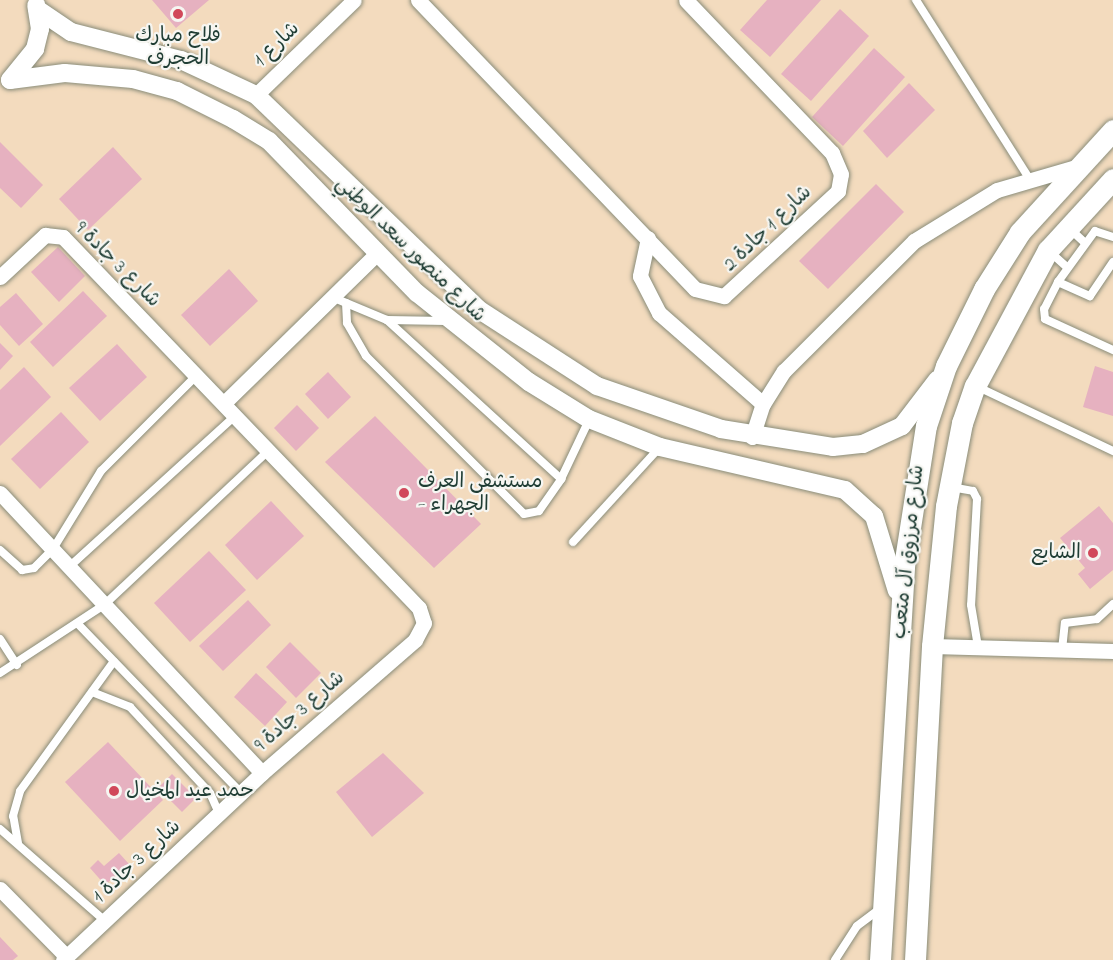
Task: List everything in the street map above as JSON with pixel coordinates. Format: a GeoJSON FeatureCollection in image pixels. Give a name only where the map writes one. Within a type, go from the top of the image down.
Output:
{"type":"FeatureCollection","features":[{"type":"Feature","properties":{"kind":"main road","name":"شارع مرزوق آل متعب"},"geometry":{"type":"LineString","coordinates":[[880,960],[899,625],[912,488],[946,366],[984,289],[1020,232],[1113,130]]}},
{"type":"Feature","properties":{"kind":"main road","name":"شارع مرزوق آل متعب"},"geometry":{"type":"LineString","coordinates":[[915,960],[933,646],[949,487],[975,386],[1048,250],[1113,179]]}},
{"type":"Feature","properties":{"kind":"street","name":"شارع 1"},"geometry":{"type":"LineString","coordinates":[[255,95],[354,0]]}},
{"type":"Feature","properties":{"kind":"street","name":"شارع 1 جادة 2"},"geometry":{"type":"LineString","coordinates":[[418,0],[695,289],[724,296],[840,183],[832,153],[686,0]]}},
{"type":"Feature","properties":{"kind":"street","name":"شارع منصور سعد الوطني"},"geometry":{"type":"LineString","coordinates":[[35,4],[71,32],[182,60],[255,95],[422,260],[539,353],[597,386],[664,413],[752,437],[792,444],[833,447],[882,438],[916,411],[946,366]]}},
{"type":"Feature","properties":{"kind":"street"},"geometry":{"type":"LineString","coordinates":[[5,83],[35,49],[35,4]]}},
{"type":"Feature","properties":{"kind":"street","name":"شارع منصور سعد الوطني"},"geometry":{"type":"LineString","coordinates":[[5,83],[87,73],[133,79],[206,104],[269,141],[377,253],[448,321],[529,382],[589,418],[660,447],[787,474],[845,490],[874,516],[896,579],[899,625]]}},
{"type":"Feature","properties":{"kind":"street"},"geometry":{"type":"LineString","coordinates":[[752,437],[763,404],[784,370],[914,241],[959,209],[1029,178],[1079,166]]}},
{"type":"Feature","properties":{"kind":"street","name":"شارع 3 جادة 9"},"geometry":{"type":"LineString","coordinates":[[0,277],[54,233],[236,415],[419,608],[424,623],[415,640],[262,773],[0,493]]}},
{"type":"Feature","properties":{"kind":"street"},"geometry":{"type":"LineString","coordinates":[[648,238],[640,276],[659,314],[763,404]]}},
{"type":"Feature","properties":{"kind":"street"},"geometry":{"type":"LineString","coordinates":[[224,403],[339,300],[377,253]]}},
{"type":"Feature","properties":{"kind":"street"},"geometry":{"type":"LineString","coordinates":[[787,474],[798,464],[792,444]]}},
{"type":"Feature","properties":{"kind":"street"},"geometry":{"type":"LineString","coordinates":[[933,646],[1113,651]]}},
{"type":"Feature","properties":{"kind":"street","name":"شارع 3 جادة 1"},"geometry":{"type":"LineString","coordinates":[[0,889],[65,959],[262,773]]}},
{"type":"Feature","properties":{"kind":"lane"},"geometry":{"type":"LineString","coordinates":[[916,0],[1029,178]]}},
{"type":"Feature","properties":{"kind":"lane"},"geometry":{"type":"LineString","coordinates":[[1068,228],[1085,243]]}},
{"type":"Feature","properties":{"kind":"lane"},"geometry":{"type":"LineString","coordinates":[[1113,237],[1099,230],[1085,243],[1058,282],[1044,309],[1045,319],[1113,350]]}},
{"type":"Feature","properties":{"kind":"lane"},"geometry":{"type":"LineString","coordinates":[[1048,250],[1068,268]]}},
{"type":"Feature","properties":{"kind":"lane"},"geometry":{"type":"LineString","coordinates":[[1058,282],[1090,296],[1113,262]]}},
{"type":"Feature","properties":{"kind":"lane"},"geometry":{"type":"LineString","coordinates":[[339,300],[387,320],[561,479]]}},
{"type":"Feature","properties":{"kind":"lane"},"geometry":{"type":"LineString","coordinates":[[339,300],[347,323],[366,356],[519,512],[535,514],[561,479],[589,418]]}},
{"type":"Feature","properties":{"kind":"lane"},"geometry":{"type":"LineString","coordinates":[[387,320],[448,321]]}},
{"type":"Feature","properties":{"kind":"lane"},"geometry":{"type":"LineString","coordinates":[[0,550],[27,571],[52,549],[101,471],[197,375]]}},
{"type":"Feature","properties":{"kind":"lane"},"geometry":{"type":"LineString","coordinates":[[975,386],[1113,451]]}},
{"type":"Feature","properties":{"kind":"lane"},"geometry":{"type":"LineString","coordinates":[[69,567],[236,415]]}},
{"type":"Feature","properties":{"kind":"lane"},"geometry":{"type":"LineString","coordinates":[[573,542],[660,447]]}},
{"type":"Feature","properties":{"kind":"lane"},"geometry":{"type":"LineString","coordinates":[[0,674],[17,665],[104,605],[269,450]]}},
{"type":"Feature","properties":{"kind":"lane"},"geometry":{"type":"LineString","coordinates":[[949,487],[973,491],[977,499],[971,605],[978,647]]}},
{"type":"Feature","properties":{"kind":"lane"},"geometry":{"type":"LineString","coordinates":[[1062,650],[1065,623],[1097,620],[1113,604]]}},
{"type":"Feature","properties":{"kind":"lane"},"geometry":{"type":"LineString","coordinates":[[78,624],[241,792]]}},
{"type":"Feature","properties":{"kind":"lane"},"geometry":{"type":"LineString","coordinates":[[0,639],[17,665]]}},
{"type":"Feature","properties":{"kind":"lane"},"geometry":{"type":"LineString","coordinates":[[18,843],[14,803],[114,661]]}},
{"type":"Feature","properties":{"kind":"lane"},"geometry":{"type":"LineString","coordinates":[[92,692],[130,708],[210,793],[219,813]]}},
{"type":"Feature","properties":{"kind":"lane"},"geometry":{"type":"LineString","coordinates":[[0,829],[105,921]]}},
{"type":"Feature","properties":{"kind":"lane"},"geometry":{"type":"LineString","coordinates":[[835,960],[857,926],[882,907]]}},
{"type":"Feature","properties":{"kind":"building","name":"فلاح مبارك الحجرف"},"geometry":{"type":"Polygon","coordinates":[[[152,0],[209,0],[176,28],[152,0]]]}},
{"type":"Feature","properties":{"kind":"building"},"geometry":{"type":"Polygon","coordinates":[[[767,0],[821,0],[770,57],[740,30],[767,0]]]}},
{"type":"Feature","properties":{"kind":"building"},"geometry":{"type":"Polygon","coordinates":[[[840,9],[869,36],[811,101],[781,74],[840,9]]]}},
{"type":"Feature","properties":{"kind":"building"},"geometry":{"type":"Polygon","coordinates":[[[874,48],[905,77],[843,146],[812,117],[874,48]]]}},
{"type":"Feature","properties":{"kind":"building"},"geometry":{"type":"Polygon","coordinates":[[[909,83],[935,110],[887,158],[863,131],[909,83]]]}},
{"type":"Feature","properties":{"kind":"building"},"geometry":{"type":"Polygon","coordinates":[[[0,142],[43,185],[21,208],[0,188],[0,142]]]}},
{"type":"Feature","properties":{"kind":"building"},"geometry":{"type":"Polygon","coordinates":[[[113,147],[142,179],[88,230],[59,199],[113,147]]]}},
{"type":"Feature","properties":{"kind":"building"},"geometry":{"type":"Polygon","coordinates":[[[876,184],[904,212],[828,289],[799,261],[876,184]]]}},
{"type":"Feature","properties":{"kind":"building"},"geometry":{"type":"Polygon","coordinates":[[[58,247],[85,276],[59,302],[31,272],[58,247]]]}},
{"type":"Feature","properties":{"kind":"building"},"geometry":{"type":"Polygon","coordinates":[[[229,269],[258,301],[210,346],[181,315],[229,269]]]}},
{"type":"Feature","properties":{"kind":"building"},"geometry":{"type":"Polygon","coordinates":[[[83,291],[107,316],[53,367],[30,342],[83,291]]]}},
{"type":"Feature","properties":{"kind":"building"},"geometry":{"type":"Polygon","coordinates":[[[16,293],[43,324],[19,346],[0,325],[0,307],[16,293]]]}},
{"type":"Feature","properties":{"kind":"building"},"geometry":{"type":"Polygon","coordinates":[[[0,343],[13,356],[0,370],[0,343]]]}},
{"type":"Feature","properties":{"kind":"building"},"geometry":{"type":"Polygon","coordinates":[[[117,344],[147,377],[100,421],[69,388],[117,344]]]}},
{"type":"Feature","properties":{"kind":"building"},"geometry":{"type":"Polygon","coordinates":[[[1095,366],[1113,372],[1113,416],[1083,407],[1095,366]]]}},
{"type":"Feature","properties":{"kind":"building"},"geometry":{"type":"Polygon","coordinates":[[[24,367],[51,397],[0,446],[0,390],[24,367]]]}},
{"type":"Feature","properties":{"kind":"building"},"geometry":{"type":"Polygon","coordinates":[[[328,372],[351,397],[328,419],[305,394],[328,372]]]}},
{"type":"Feature","properties":{"kind":"building"},"geometry":{"type":"Polygon","coordinates":[[[297,405],[319,428],[296,451],[274,428],[297,405]]]}},
{"type":"Feature","properties":{"kind":"building"},"geometry":{"type":"Polygon","coordinates":[[[61,412],[89,442],[40,489],[11,459],[61,412]]]}},
{"type":"Feature","properties":{"kind":"building","name":"مستشفى العرف - الجهراء"},"geometry":{"type":"Polygon","coordinates":[[[375,416],[481,524],[434,568],[325,462],[375,416]]]}},
{"type":"Feature","properties":{"kind":"building"},"geometry":{"type":"Polygon","coordinates":[[[271,501],[304,536],[257,580],[225,545],[271,501]]]}},
{"type":"Feature","properties":{"kind":"building","name":"الشايع"},"geometry":{"type":"Polygon","coordinates":[[[1099,506],[1113,523],[1113,570],[1090,589],[1078,574],[1085,568],[1060,538],[1099,506]]]}},
{"type":"Feature","properties":{"kind":"building"},"geometry":{"type":"Polygon","coordinates":[[[209,551],[246,590],[190,642],[154,603],[209,551]]]}},
{"type":"Feature","properties":{"kind":"building"},"geometry":{"type":"Polygon","coordinates":[[[248,600],[271,625],[223,671],[199,646],[248,600]]]}},
{"type":"Feature","properties":{"kind":"building"},"geometry":{"type":"Polygon","coordinates":[[[290,642],[321,673],[296,698],[266,667],[290,642]]]}},
{"type":"Feature","properties":{"kind":"building"},"geometry":{"type":"Polygon","coordinates":[[[256,673],[287,702],[265,726],[234,697],[256,673]]]}},
{"type":"Feature","properties":{"kind":"building","name":"حمد عيد المخيال"},"geometry":{"type":"Polygon","coordinates":[[[108,742],[163,800],[120,841],[65,782],[108,742]]]}},
{"type":"Feature","properties":{"kind":"building"},"geometry":{"type":"Polygon","coordinates":[[[383,753],[424,793],[372,837],[336,792],[383,753]]]}},
{"type":"Feature","properties":{"kind":"building"},"geometry":{"type":"Polygon","coordinates":[[[172,774],[196,798],[182,812],[158,788],[172,774]]]}},
{"type":"Feature","properties":{"kind":"building"},"geometry":{"type":"Polygon","coordinates":[[[119,853],[129,864],[105,885],[90,868],[98,860],[104,866],[119,853]]]}},
{"type":"Feature","properties":{"kind":"building"},"geometry":{"type":"Polygon","coordinates":[[[0,937],[18,956],[13,960],[0,960],[0,937]]]}},
{"type":"Feature","properties":{"kind":"place","name":"فلاح مبارك الحجرف"},"geometry":{"type":"Point","coordinates":[178,14]}},
{"type":"Feature","properties":{"kind":"place","name":"مستشفى العرف - الجهراء"},"geometry":{"type":"Point","coordinates":[404,493]}},
{"type":"Feature","properties":{"kind":"place","name":"الشايع"},"geometry":{"type":"Point","coordinates":[1093,553]}},
{"type":"Feature","properties":{"kind":"place","name":"حمد عيد المخيال"},"geometry":{"type":"Point","coordinates":[114,791]}}]}
